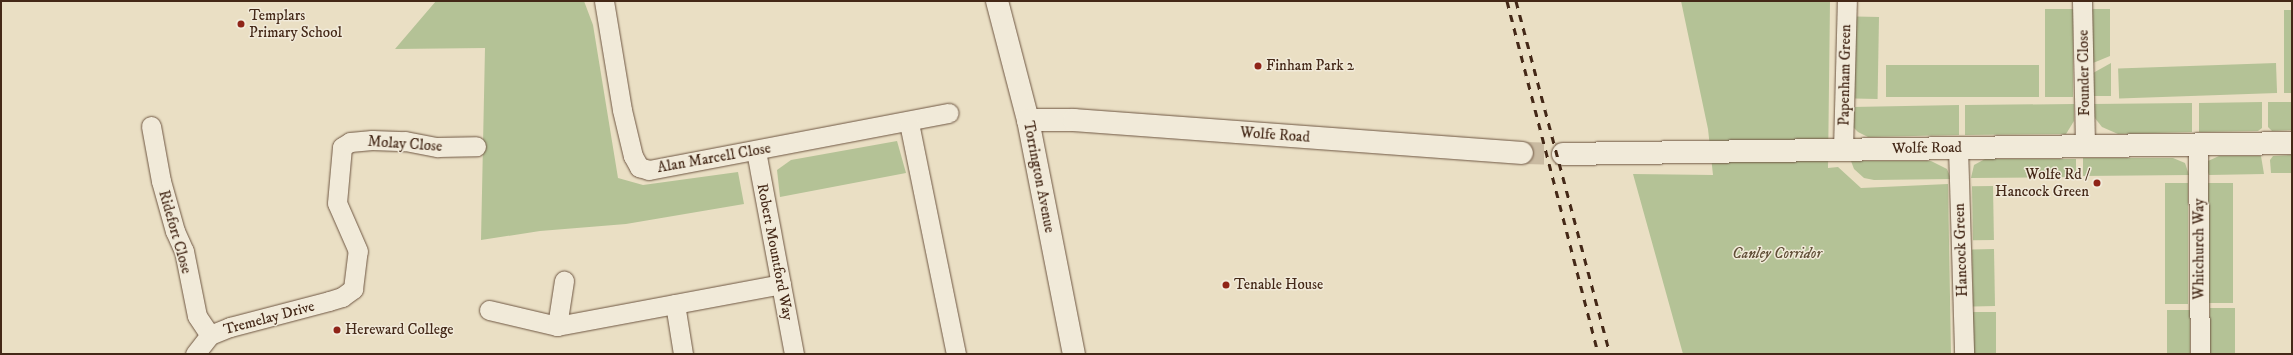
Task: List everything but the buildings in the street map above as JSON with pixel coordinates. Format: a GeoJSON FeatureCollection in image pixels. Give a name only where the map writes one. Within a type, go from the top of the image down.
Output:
{"type":"FeatureCollection","features":[{"type":"Feature","properties":{"kind":"street","name":"Alan Marcell Close"},"geometry":{"type":"LineString","coordinates":[[604,1],[622,110],[633,156],[639,167],[649,170],[909,123],[949,113]]}},
{"type":"Feature","properties":{"kind":"street","name":"Torrington Avenue"},"geometry":{"type":"LineString","coordinates":[[997,1],[1028,120],[1074,354]]}},
{"type":"Feature","properties":{"kind":"street","name":"Papenham Green"},"geometry":{"type":"LineString","coordinates":[[1843,149],[1846,1]]}},
{"type":"Feature","properties":{"kind":"street","name":"Founder Close"},"geometry":{"type":"LineString","coordinates":[[2082,1],[2085,146]]}},
{"type":"Feature","properties":{"kind":"street","name":"Wolfe Road"},"geometry":{"type":"LineString","coordinates":[[1028,120],[1074,120],[1522,153]]}},
{"type":"Feature","properties":{"kind":"street"},"geometry":{"type":"LineString","coordinates":[[909,123],[956,354]]}},
{"type":"Feature","properties":{"kind":"street","name":"Ridefort Close"},"geometry":{"type":"LineString","coordinates":[[151,126],[161,181],[175,232],[184,251],[197,316],[210,335]]}},
{"type":"Feature","properties":{"kind":"street","name":"Molay Close"},"geometry":{"type":"LineString","coordinates":[[329,301],[353,289],[357,277],[358,251],[337,203],[342,147],[350,142],[372,140],[405,141],[437,147],[476,146]]}},
{"type":"Feature","properties":{"kind":"street","name":"Wolfe Road"},"geometry":{"type":"LineString","coordinates":[[1563,154],[2292,143]]}},
{"type":"Feature","properties":{"kind":"street","name":"Whitchurch Way"},"geometry":{"type":"LineString","coordinates":[[2198,144],[2200,354]]}},
{"type":"Feature","properties":{"kind":"street","name":"Hancock Green"},"geometry":{"type":"LineString","coordinates":[[1958,147],[1964,354]]}},
{"type":"Feature","properties":{"kind":"street","name":"Robert Mountford Way"},"geometry":{"type":"LineString","coordinates":[[756,151],[794,354]]}},
{"type":"Feature","properties":{"kind":"street"},"geometry":{"type":"LineString","coordinates":[[557,326],[564,281]]}},
{"type":"Feature","properties":{"kind":"street"},"geometry":{"type":"LineString","coordinates":[[489,310],[557,326],[780,284]]}},
{"type":"Feature","properties":{"kind":"street","name":"Tremelay Drive"},"geometry":{"type":"LineString","coordinates":[[195,354],[210,335],[243,323],[329,301]]}},
{"type":"Feature","properties":{"kind":"street"},"geometry":{"type":"LineString","coordinates":[[675,304],[683,354]]}},
{"type":"Feature","properties":{"kind":"green space"},"geometry":{"type":"Polygon","coordinates":[[[436,1],[584,1],[593,25],[618,178],[643,185],[738,172],[744,204],[626,224],[540,231],[481,240],[485,48],[395,49],[436,1]]]}},
{"type":"Feature","properties":{"kind":"green space","name":"Canley Corridor"},"geometry":{"type":"Polygon","coordinates":[[[1681,1],[1830,1],[1828,168],[1838,167],[1861,188],[1948,184],[1951,354],[1683,354],[1633,174],[1713,175],[1708,129],[1681,1]]]}},
{"type":"Feature","properties":{"kind":"green space"},"geometry":{"type":"Polygon","coordinates":[[[2045,9],[2073,9],[2073,97],[2045,97],[2045,9]]]}},
{"type":"Feature","properties":{"kind":"green space"},"geometry":{"type":"Polygon","coordinates":[[[2092,9],[2110,9],[2110,56],[2093,63],[2092,9]]]}},
{"type":"Feature","properties":{"kind":"green space"},"geometry":{"type":"Polygon","coordinates":[[[2284,10],[2292,10],[2292,93],[2284,93],[2284,10]]]}},
{"type":"Feature","properties":{"kind":"green space"},"geometry":{"type":"Polygon","coordinates":[[[1856,17],[1879,17],[1878,99],[1855,99],[1856,17]]]}},
{"type":"Feature","properties":{"kind":"green space"},"geometry":{"type":"Polygon","coordinates":[[[2111,63],[2111,96],[2092,96],[2093,73],[2111,63]]]}},
{"type":"Feature","properties":{"kind":"green space"},"geometry":{"type":"Polygon","coordinates":[[[2276,63],[2277,93],[2119,98],[2118,69],[2276,63]]]}},
{"type":"Feature","properties":{"kind":"green space"},"geometry":{"type":"Polygon","coordinates":[[[1886,65],[2039,65],[2039,97],[1886,97],[1886,65]]]}},
{"type":"Feature","properties":{"kind":"green space"},"geometry":{"type":"Polygon","coordinates":[[[2262,102],[2262,128],[2258,131],[2199,132],[2199,103],[2262,102]]]}},
{"type":"Feature","properties":{"kind":"green space"},"geometry":{"type":"Polygon","coordinates":[[[2268,102],[2292,102],[2292,130],[2272,131],[2268,127],[2268,102]]]}},
{"type":"Feature","properties":{"kind":"green space"},"geometry":{"type":"Polygon","coordinates":[[[2192,103],[2192,132],[2118,134],[2102,127],[2094,117],[2092,104],[2192,103]]]}},
{"type":"Feature","properties":{"kind":"green space"},"geometry":{"type":"Polygon","coordinates":[[[2074,104],[2074,121],[2066,134],[1965,135],[1965,105],[2074,104]]]}},
{"type":"Feature","properties":{"kind":"green space"},"geometry":{"type":"Polygon","coordinates":[[[1959,105],[1959,135],[1868,137],[1858,132],[1852,126],[1852,107],[1959,105]]]}},
{"type":"Feature","properties":{"kind":"green space"},"geometry":{"type":"Polygon","coordinates":[[[897,141],[906,173],[780,197],[777,170],[791,160],[897,141]]]}},
{"type":"Feature","properties":{"kind":"green space"},"geometry":{"type":"Polygon","coordinates":[[[2292,155],[2292,173],[2271,173],[2270,160],[2273,156],[2292,155]]]}},
{"type":"Feature","properties":{"kind":"green space"},"geometry":{"type":"Polygon","coordinates":[[[2219,156],[2261,156],[2264,174],[2209,175],[2206,167],[2208,161],[2219,156]]]}},
{"type":"Feature","properties":{"kind":"green space"},"geometry":{"type":"Polygon","coordinates":[[[2083,158],[2173,158],[2185,163],[2189,175],[2083,176],[2083,158]]]}},
{"type":"Feature","properties":{"kind":"green space"},"geometry":{"type":"Polygon","coordinates":[[[1985,159],[2076,159],[2076,177],[1971,178],[1974,165],[1985,159]]]}},
{"type":"Feature","properties":{"kind":"green space"},"geometry":{"type":"Polygon","coordinates":[[[1851,161],[1931,161],[1947,169],[1951,179],[1874,180],[1864,178],[1854,169],[1851,161]]]}},
{"type":"Feature","properties":{"kind":"green space"},"geometry":{"type":"Polygon","coordinates":[[[2165,183],[2188,183],[2188,304],[2165,304],[2165,183]]]}},
{"type":"Feature","properties":{"kind":"green space"},"geometry":{"type":"Polygon","coordinates":[[[2208,183],[2233,183],[2233,303],[2208,303],[2208,183]]]}},
{"type":"Feature","properties":{"kind":"green space"},"geometry":{"type":"Polygon","coordinates":[[[1972,186],[1993,186],[1994,240],[1973,240],[1972,186]]]}},
{"type":"Feature","properties":{"kind":"green space"},"geometry":{"type":"Polygon","coordinates":[[[1972,249],[1994,249],[1995,306],[1973,306],[1972,249]]]}},
{"type":"Feature","properties":{"kind":"green space"},"geometry":{"type":"Polygon","coordinates":[[[2210,308],[2235,308],[2235,354],[2210,354],[2210,308]]]}},
{"type":"Feature","properties":{"kind":"green space"},"geometry":{"type":"Polygon","coordinates":[[[2167,310],[2190,310],[2190,354],[2167,354],[2167,310]]]}},
{"type":"Feature","properties":{"kind":"green space"},"geometry":{"type":"Polygon","coordinates":[[[1973,312],[1996,312],[1996,354],[1973,354],[1973,312]]]}},
{"type":"Feature","properties":{"kind":"tunnel"},"geometry":{"type":"LineString","coordinates":[[1522,153],[1563,154]]}},
{"type":"Feature","properties":{"kind":"railway"},"geometry":{"type":"LineString","coordinates":[[1507,1],[1598,354]]}},
{"type":"Feature","properties":{"kind":"railway"},"geometry":{"type":"LineString","coordinates":[[1516,1],[1610,354]]}},
{"type":"Feature","properties":{"kind":"place","name":"Templars Primary School"},"geometry":{"type":"Point","coordinates":[241,24]}},
{"type":"Feature","properties":{"kind":"place","name":"Finham Park 2"},"geometry":{"type":"Point","coordinates":[1258,66]}},
{"type":"Feature","properties":{"kind":"place","name":"Wolfe Rd / Hancock Green"},"geometry":{"type":"Point","coordinates":[2097,183]}},
{"type":"Feature","properties":{"kind":"place","name":"Tenable House"},"geometry":{"type":"Point","coordinates":[1226,285]}},
{"type":"Feature","properties":{"kind":"place","name":"Hereward College"},"geometry":{"type":"Point","coordinates":[337,330]}}]}
